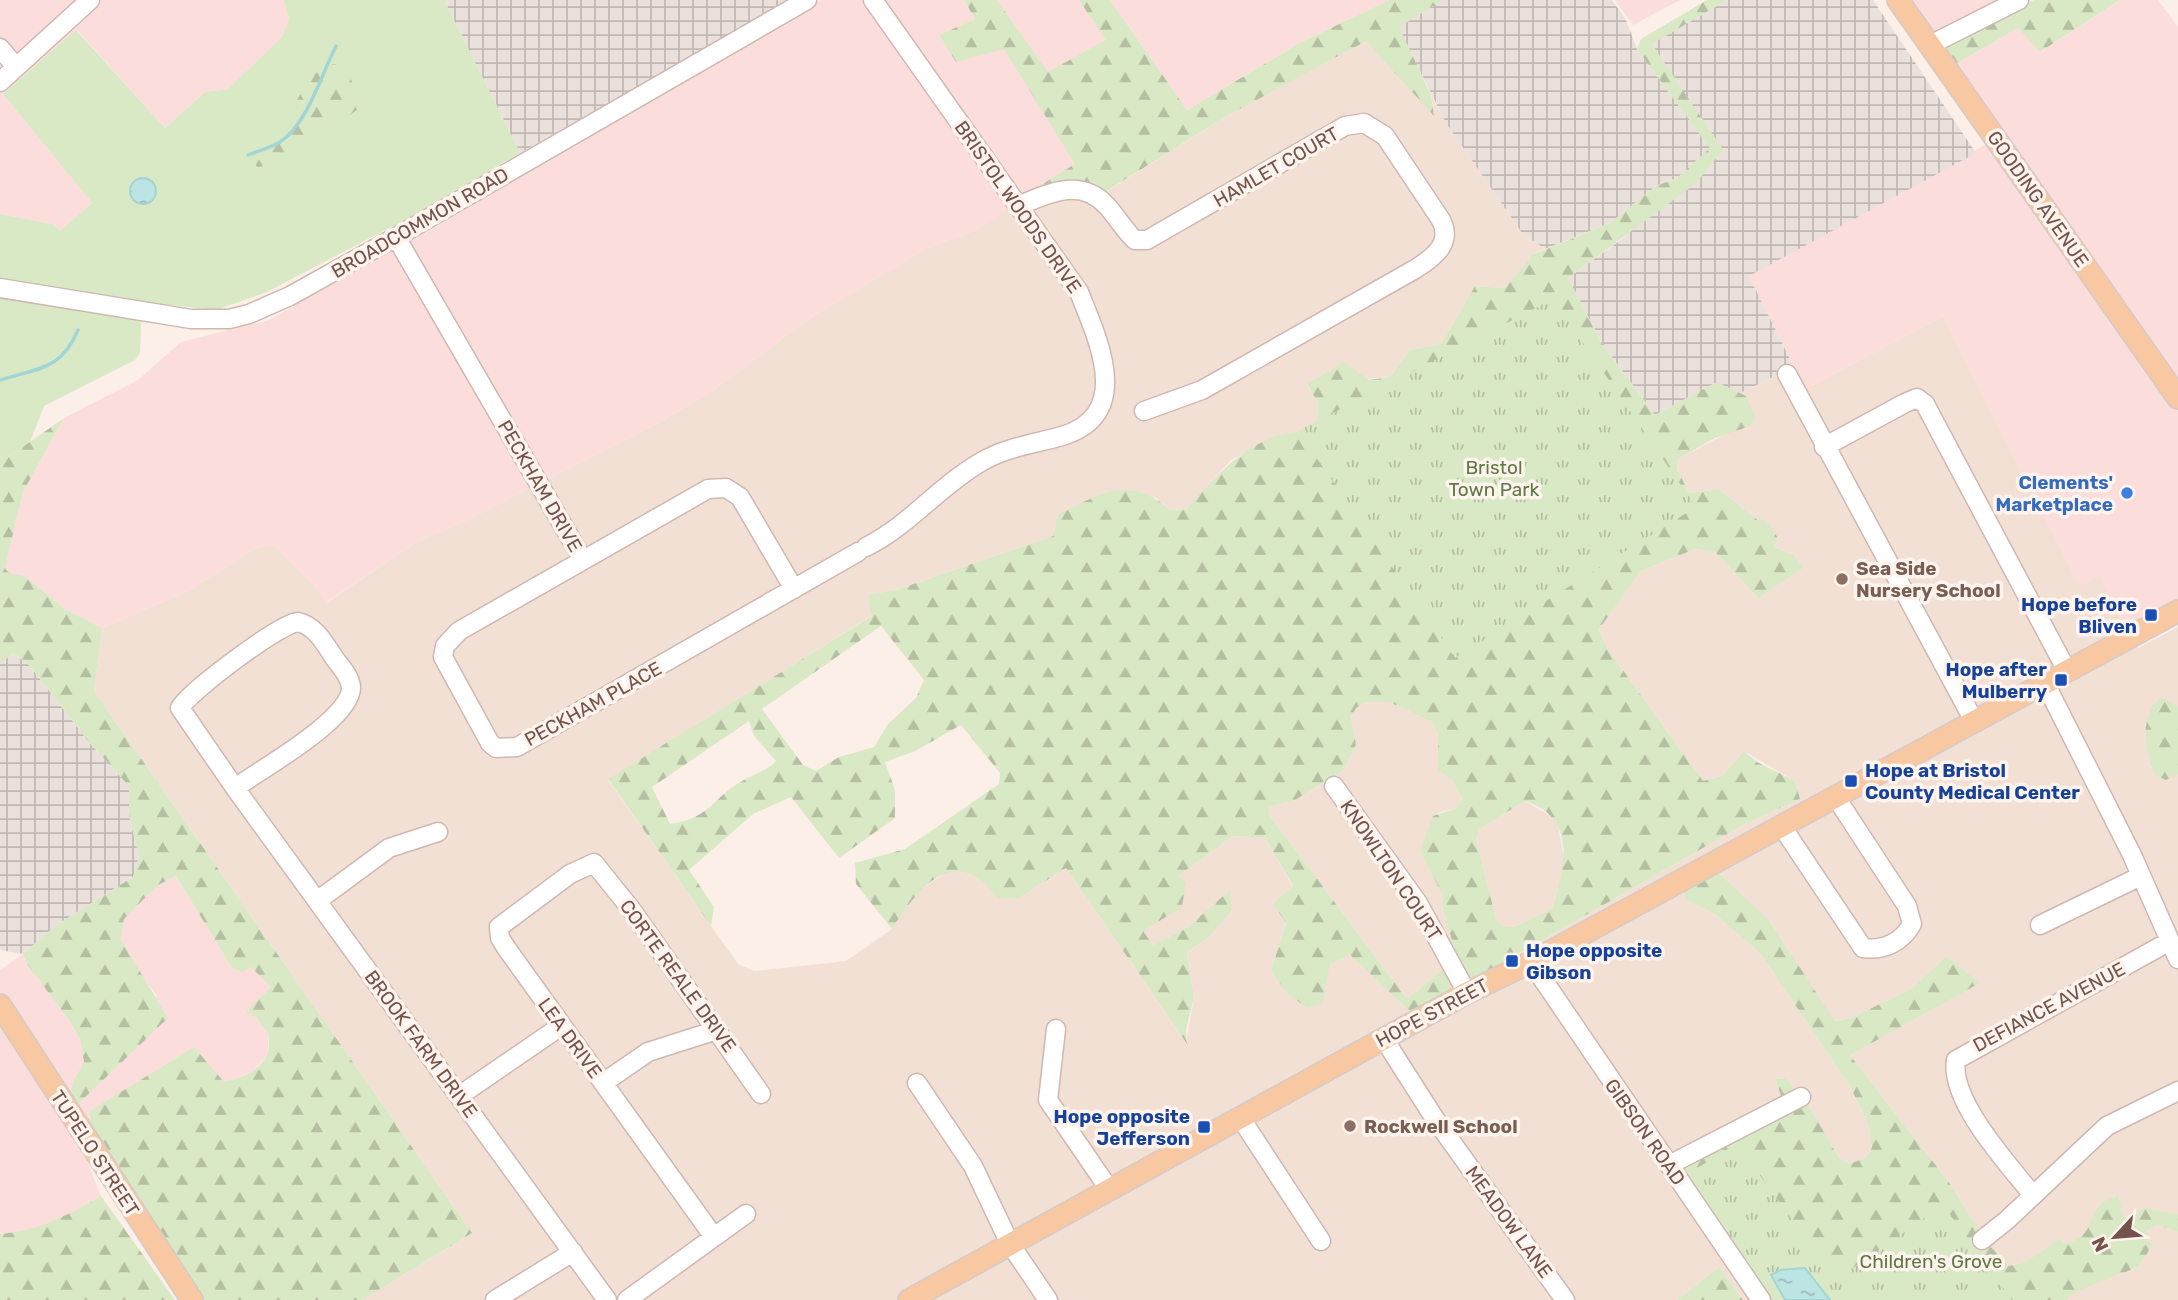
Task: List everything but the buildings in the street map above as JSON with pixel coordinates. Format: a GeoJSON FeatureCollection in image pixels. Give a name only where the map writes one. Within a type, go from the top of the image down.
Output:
{"type":"FeatureCollection","features":[{"type":"Feature","properties":{"kind":"main road","name":"GOODING AVENUE"},"geometry":{"type":"LineString","coordinates":[[1898,0],[2178,398]]}},
{"type":"Feature","properties":{"kind":"main road","name":"HOPE STREET"},"geometry":{"type":"LineString","coordinates":[[909,1300],[1467,993],[1531,962],[2178,611]]}},
{"type":"Feature","properties":{"kind":"main road","name":"TUPELO STREET"},"geometry":{"type":"LineString","coordinates":[[0,1005],[192,1300]]}},
{"type":"Feature","properties":{"kind":"street"},"geometry":{"type":"LineString","coordinates":[[0,82],[90,0]]}},
{"type":"Feature","properties":{"kind":"street","name":"BROADCOMMON ROAD"},"geometry":{"type":"LineString","coordinates":[[0,288],[200,319],[229,319],[281,301],[807,0]]}},
{"type":"Feature","properties":{"kind":"street","name":"BRISTOL WOODS DRIVE"},"geometry":{"type":"LineString","coordinates":[[862,550],[911,520],[946,485],[976,464],[1023,445],[1064,436],[1087,423],[1098,409],[1105,393],[1106,377],[1093,322],[1076,287],[873,0]]}},
{"type":"Feature","properties":{"kind":"street"},"geometry":{"type":"LineString","coordinates":[[1930,45],[2019,0]]}},
{"type":"Feature","properties":{"kind":"street"},"geometry":{"type":"LineString","coordinates":[[0,48],[16,67]]}},
{"type":"Feature","properties":{"kind":"street","name":"HAMLET COURT"},"geometry":{"type":"LineString","coordinates":[[1018,206],[1060,190],[1080,188],[1095,194],[1135,240],[1147,240],[1345,127],[1364,122],[1385,136],[1441,220],[1445,228],[1444,243],[1432,259],[1202,390],[1144,411]]}},
{"type":"Feature","properties":{"kind":"street","name":"PECKHAM DRIVE"},"geometry":{"type":"LineString","coordinates":[[396,237],[583,560],[708,489],[726,488],[740,497],[747,507],[794,589]]}},
{"type":"Feature","properties":{"kind":"street"},"geometry":{"type":"LineString","coordinates":[[1787,374],[1974,721]]}},
{"type":"Feature","properties":{"kind":"street"},"geometry":{"type":"LineString","coordinates":[[1824,447],[1917,398],[1928,407],[2067,671]]}},
{"type":"Feature","properties":{"kind":"street","name":"PECKHAM PLACE"},"geometry":{"type":"LineString","coordinates":[[583,560],[459,631],[445,646],[443,657],[446,667],[486,739],[496,748],[517,747],[862,550]]}},
{"type":"Feature","properties":{"kind":"street","name":"BROOK FARM DRIVE"},"geometry":{"type":"LineString","coordinates":[[235,788],[323,726],[348,701],[351,686],[347,675],[318,634],[306,624],[286,625],[227,667],[180,708],[235,788],[607,1300]]}},
{"type":"Feature","properties":{"kind":"street"},"geometry":{"type":"LineString","coordinates":[[2045,683],[2141,876],[2178,959]]}},
{"type":"Feature","properties":{"kind":"street","name":"KNOWLTON COURT"},"geometry":{"type":"LineString","coordinates":[[1334,786],[1418,903],[1467,993]]}},
{"type":"Feature","properties":{"kind":"street"},"geometry":{"type":"LineString","coordinates":[[1781,825],[1863,948],[1878,949],[1897,941],[1905,936],[1912,924],[1907,906],[1835,796]]}},
{"type":"Feature","properties":{"kind":"street"},"geometry":{"type":"LineString","coordinates":[[317,901],[389,848],[438,832]]}},
{"type":"Feature","properties":{"kind":"street","name":"LEA DRIVE"},"geometry":{"type":"LineString","coordinates":[[590,863],[570,874],[499,927],[500,938],[714,1237]]}},
{"type":"Feature","properties":{"kind":"street","name":"CORTE REALE DRIVE"},"geometry":{"type":"LineString","coordinates":[[590,863],[599,867],[718,1030],[761,1094]]}},
{"type":"Feature","properties":{"kind":"street"},"geometry":{"type":"LineString","coordinates":[[2040,925],[2141,876]]}},
{"type":"Feature","properties":{"kind":"street","name":"DEFIANCE AVENUE"},"geometry":{"type":"LineString","coordinates":[[2032,1194],[1974,1116],[1959,1086],[1956,1060],[2170,941]]}},
{"type":"Feature","properties":{"kind":"street","name":"GIBSON ROAD"},"geometry":{"type":"LineString","coordinates":[[1531,962],[1761,1300]]}},
{"type":"Feature","properties":{"kind":"street"},"geometry":{"type":"LineString","coordinates":[[459,1096],[561,1026]]}},
{"type":"Feature","properties":{"kind":"street"},"geometry":{"type":"LineString","coordinates":[[1056,1029],[1048,1100],[1110,1189]]}},
{"type":"Feature","properties":{"kind":"street"},"geometry":{"type":"LineString","coordinates":[[603,1083],[648,1052],[718,1030]]}},
{"type":"Feature","properties":{"kind":"street","name":"MEADOW LANE"},"geometry":{"type":"LineString","coordinates":[[1384,1039],[1435,1119],[1566,1300]]}},
{"type":"Feature","properties":{"kind":"street"},"geometry":{"type":"LineString","coordinates":[[917,1083],[973,1166],[1010,1244],[1048,1300]]}},
{"type":"Feature","properties":{"kind":"street"},"geometry":{"type":"LineString","coordinates":[[1982,1240],[2107,1126],[2178,1091]]}},
{"type":"Feature","properties":{"kind":"street"},"geometry":{"type":"LineString","coordinates":[[1669,1165],[1801,1097]]}},
{"type":"Feature","properties":{"kind":"street"},"geometry":{"type":"LineString","coordinates":[[1240,1117],[1321,1241]]}},
{"type":"Feature","properties":{"kind":"street"},"geometry":{"type":"LineString","coordinates":[[628,1300],[746,1214]]}},
{"type":"Feature","properties":{"kind":"street"},"geometry":{"type":"LineString","coordinates":[[495,1300],[573,1252]]}},
{"type":"Feature","properties":{"kind":"shaded area"},"geometry":{"type":"Polygon","coordinates":[[[0,0],[284,0],[289,19],[282,37],[228,89],[205,92],[165,128],[77,30],[3,94],[92,203],[60,231],[52,224],[0,214],[0,0]]]}},
{"type":"Feature","properties":{"kind":"shaded area"},"geometry":{"type":"Polygon","coordinates":[[[790,0],[520,153],[445,2],[790,0]]]}},
{"type":"Feature","properties":{"kind":"shaded area"},"geometry":{"type":"Polygon","coordinates":[[[821,0],[964,0],[975,19],[939,35],[956,61],[1004,48],[1076,164],[979,229],[927,248],[810,318],[715,389],[664,420],[465,521],[415,543],[325,603],[314,585],[274,545],[257,548],[186,592],[102,628],[65,609],[23,575],[8,573],[5,567],[23,492],[64,418],[138,380],[181,342],[269,320],[436,227],[685,75],[821,0]]]}},
{"type":"Feature","properties":{"kind":"shaded area"},"geometry":{"type":"Polygon","coordinates":[[[997,0],[1079,0],[1107,40],[1048,73],[997,0]]]}},
{"type":"Feature","properties":{"kind":"shaded area"},"geometry":{"type":"Polygon","coordinates":[[[1110,0],[1389,0],[1298,44],[1187,110],[1110,0]]]}},
{"type":"Feature","properties":{"kind":"shaded area"},"geometry":{"type":"Polygon","coordinates":[[[1443,0],[1612,0],[1626,20],[1637,49],[1711,149],[1677,178],[1656,186],[1610,223],[1545,249],[1522,233],[1446,123],[1398,27],[1443,0]]]}},
{"type":"Feature","properties":{"kind":"shaded area"},"geometry":{"type":"Polygon","coordinates":[[[1615,0],[1680,0],[1633,25],[1615,0]]]}},
{"type":"Feature","properties":{"kind":"shaded area"},"geometry":{"type":"Polygon","coordinates":[[[1727,0],[1873,0],[1976,153],[1749,276],[1794,367],[1738,394],[1716,383],[1655,415],[1603,345],[1568,278],[1622,239],[1723,150],[1651,44],[1727,0]]]}},
{"type":"Feature","properties":{"kind":"shaded area"},"geometry":{"type":"Polygon","coordinates":[[[1906,0],[2004,0],[1932,38],[1906,0]]]}},
{"type":"Feature","properties":{"kind":"shaded area"},"geometry":{"type":"Polygon","coordinates":[[[2120,0],[2158,0],[2178,27],[2178,599],[2127,630],[2099,576],[2079,586],[1943,316],[1805,389],[1749,276],[2001,136],[1952,66],[2018,28],[2041,52],[2120,0]]]}},
{"type":"Feature","properties":{"kind":"shaded area"},"geometry":{"type":"Polygon","coordinates":[[[1367,40],[1434,115],[1431,95],[1446,123],[1522,233],[1545,249],[1532,255],[1505,288],[1475,286],[1441,344],[1410,350],[1390,377],[1307,385],[1318,403],[1317,425],[1232,459],[1186,509],[1171,510],[1155,497],[1053,536],[899,589],[869,595],[873,615],[608,780],[738,964],[754,971],[846,961],[892,929],[913,895],[946,872],[967,871],[1019,898],[1066,868],[1186,1043],[1194,997],[1187,952],[1208,938],[1230,891],[1188,927],[1153,945],[1143,931],[1178,876],[1233,836],[1265,838],[1293,887],[1286,923],[1271,971],[1330,964],[1350,955],[1409,1011],[1469,982],[1743,825],[1800,799],[1795,781],[1744,751],[1722,776],[1703,781],[1607,648],[1599,628],[1641,571],[1695,549],[1715,552],[1758,598],[1794,555],[1774,547],[1758,520],[1719,489],[1689,493],[1677,469],[1678,459],[1731,431],[1746,429],[1746,396],[1738,394],[1794,367],[1805,389],[1943,316],[2079,585],[2099,575],[2138,648],[2178,627],[2178,1214],[2126,1225],[2117,1195],[2101,1204],[2091,1227],[2081,1238],[2066,1244],[2058,1240],[2025,1262],[2009,1266],[1989,1245],[1948,1181],[1850,1055],[1979,983],[1946,956],[1911,989],[1851,1018],[1834,1021],[1768,919],[1687,900],[1716,915],[1761,954],[1851,1088],[1869,1127],[1872,1148],[1865,1158],[1848,1164],[1839,1158],[1809,1106],[1786,1078],[1775,1079],[1786,1109],[1766,1300],[1743,1300],[1719,1267],[1677,1300],[362,1300],[472,1233],[94,691],[102,628],[186,592],[257,548],[274,545],[314,585],[326,603],[415,543],[465,521],[664,420],[715,389],[810,318],[927,248],[979,229],[1041,185],[1094,182],[1106,192],[1225,117],[1367,40]]]}},
{"type":"Feature","properties":{"kind":"shaded area"},"geometry":{"type":"Polygon","coordinates":[[[13,653],[30,666],[88,741],[129,786],[129,815],[139,857],[133,877],[58,924],[23,954],[0,950],[0,664],[13,653]]]}},
{"type":"Feature","properties":{"kind":"shaded area"},"geometry":{"type":"Polygon","coordinates":[[[1366,702],[1389,702],[1432,722],[1438,736],[1438,771],[1452,780],[1462,799],[1457,808],[1437,813],[1434,879],[1444,896],[1442,906],[1457,957],[1407,999],[1268,813],[1268,807],[1295,800],[1344,770],[1356,745],[1351,717],[1356,708],[1366,702]]]}},
{"type":"Feature","properties":{"kind":"shaded area"},"geometry":{"type":"Polygon","coordinates":[[[1525,801],[1552,817],[1558,826],[1565,864],[1552,909],[1514,927],[1504,927],[1496,919],[1476,839],[1480,829],[1525,801]]]}},
{"type":"Feature","properties":{"kind":"shaded area"},"geometry":{"type":"Polygon","coordinates":[[[176,876],[232,968],[251,967],[271,987],[256,1017],[269,1035],[267,1056],[252,1071],[234,1081],[223,1081],[92,1135],[87,1161],[101,1196],[63,1218],[24,1232],[0,1234],[0,970],[23,954],[27,964],[69,1020],[80,1039],[84,1062],[73,1081],[157,996],[136,969],[121,940],[124,919],[158,885],[176,876]]]}},
{"type":"Feature","properties":{"kind":"shaded area"},"geometry":{"type":"Polygon","coordinates":[[[2157,1225],[2178,1232],[2178,1300],[2066,1300],[2072,1293],[2138,1267],[2152,1246],[2146,1231],[2157,1225]]]}},
{"type":"Feature","properties":{"kind":"green space"},"geometry":{"type":"Polygon","coordinates":[[[284,0],[448,0],[445,2],[520,153],[412,216],[267,292],[216,310],[142,302],[140,353],[135,360],[44,406],[30,442],[7,458],[0,467],[0,214],[52,224],[60,231],[92,203],[3,94],[76,30],[165,128],[205,92],[228,89],[282,37],[289,19],[284,0]]]}},
{"type":"Feature","properties":{"kind":"green space"},"geometry":{"type":"Polygon","coordinates":[[[964,0],[997,0],[1048,72],[1106,40],[1079,0],[1110,0],[1187,110],[1298,44],[1389,0],[1443,0],[1399,27],[1431,95],[1434,116],[1366,41],[1225,117],[1105,192],[1094,182],[1041,185],[1075,164],[1004,49],[956,62],[939,35],[975,19],[964,0]]]}},
{"type":"Feature","properties":{"kind":"green space"},"geometry":{"type":"Polygon","coordinates":[[[1707,0],[1727,0],[1652,44],[1723,150],[1695,184],[1568,278],[1603,345],[1655,415],[1717,382],[1746,396],[1755,417],[1751,426],[1715,438],[1678,459],[1677,469],[1689,493],[1719,489],[1758,520],[1766,520],[1778,538],[1774,547],[1794,555],[1803,568],[1758,598],[1715,552],[1695,549],[1641,571],[1599,629],[1607,648],[1703,781],[1722,776],[1744,751],[1757,762],[1795,781],[1800,799],[1743,825],[1469,982],[1409,1011],[1350,955],[1330,964],[1323,1004],[1307,1008],[1287,993],[1271,971],[1286,923],[1273,904],[1293,886],[1265,838],[1233,836],[1178,876],[1186,882],[1182,907],[1143,931],[1153,945],[1188,927],[1230,890],[1232,910],[1208,938],[1187,952],[1194,997],[1186,1030],[1187,1044],[1066,868],[1019,898],[998,899],[982,882],[968,873],[953,872],[939,876],[914,898],[892,929],[856,884],[855,863],[905,849],[999,784],[1000,773],[961,725],[915,751],[885,762],[895,790],[895,818],[839,858],[791,797],[753,814],[689,870],[714,907],[711,926],[608,779],[872,616],[868,595],[899,589],[1053,536],[1058,515],[1087,500],[1114,491],[1142,493],[1171,510],[1186,509],[1225,468],[1255,446],[1289,433],[1309,431],[1317,425],[1318,403],[1307,384],[1344,362],[1369,380],[1390,377],[1410,350],[1441,344],[1475,286],[1505,288],[1532,255],[1610,223],[1656,186],[1677,178],[1710,148],[1637,49],[1641,39],[1707,0]],[[881,626],[762,709],[803,765],[816,771],[839,757],[874,747],[888,724],[916,698],[924,680],[881,626]],[[1366,702],[1356,708],[1351,717],[1356,745],[1344,770],[1295,800],[1269,807],[1268,813],[1407,999],[1457,957],[1442,906],[1443,896],[1420,851],[1433,816],[1457,808],[1462,799],[1452,780],[1438,771],[1438,736],[1432,722],[1389,702],[1366,702]],[[749,721],[652,787],[670,824],[695,817],[733,787],[776,761],[754,736],[749,721]],[[1525,801],[1480,829],[1476,839],[1496,919],[1504,927],[1514,927],[1552,909],[1563,862],[1563,846],[1554,819],[1542,809],[1525,801]]]}},
{"type":"Feature","properties":{"kind":"green space"},"geometry":{"type":"Polygon","coordinates":[[[2034,0],[2120,0],[2040,52],[2018,28],[1952,66],[1946,46],[2034,0]]]}},
{"type":"Feature","properties":{"kind":"green space"},"geometry":{"type":"Polygon","coordinates":[[[334,64],[348,75],[363,105],[343,121],[303,138],[277,165],[257,167],[245,147],[247,141],[271,134],[278,129],[307,82],[323,68],[334,64]]]}},
{"type":"Feature","properties":{"kind":"green space","name":"Bristol Town Park"},"geometry":{"type":"Polygon","coordinates":[[[1553,299],[1696,507],[1455,658],[1298,431],[1553,299]]]}},
{"type":"Feature","properties":{"kind":"green space"},"geometry":{"type":"Polygon","coordinates":[[[64,418],[23,492],[5,568],[9,573],[23,575],[65,609],[102,628],[94,691],[472,1233],[362,1300],[204,1300],[92,1135],[90,1111],[194,1047],[223,1081],[247,1074],[258,1067],[267,1055],[269,1035],[256,1017],[246,1012],[271,987],[251,967],[242,972],[232,968],[176,876],[158,885],[124,919],[121,940],[168,1018],[79,1103],[69,1101],[73,1081],[84,1062],[80,1039],[27,964],[23,954],[58,924],[133,877],[139,857],[129,815],[129,786],[88,741],[30,666],[13,653],[0,664],[0,467],[7,458],[64,418]]]}},
{"type":"Feature","properties":{"kind":"green space"},"geometry":{"type":"Polygon","coordinates":[[[2161,697],[2178,707],[2178,774],[2166,780],[2155,775],[2146,744],[2149,714],[2161,697]]]}},
{"type":"Feature","properties":{"kind":"green space"},"geometry":{"type":"Polygon","coordinates":[[[1712,867],[1768,919],[1835,1021],[1851,1018],[1911,989],[1946,956],[1980,983],[1850,1055],[1948,1181],[1989,1245],[2009,1266],[2025,1262],[2059,1239],[2066,1244],[2083,1235],[2102,1203],[2118,1195],[2126,1224],[2144,1208],[2178,1214],[2178,1232],[2157,1225],[2146,1231],[2152,1246],[2138,1267],[2073,1293],[2066,1300],[1766,1300],[1678,1173],[1786,1109],[1775,1079],[1786,1078],[1809,1106],[1839,1158],[1849,1164],[1865,1158],[1872,1148],[1869,1127],[1851,1088],[1761,954],[1716,915],[1687,900],[1682,888],[1712,867]]]}},
{"type":"Feature","properties":{"kind":"green space","name":"Children's Grove"},"geometry":{"type":"Polygon","coordinates":[[[1737,1144],[1836,1280],[1943,1205],[2012,1300],[1769,1300],[1679,1179],[1737,1144]]]}},
{"type":"Feature","properties":{"kind":"green space"},"geometry":{"type":"Polygon","coordinates":[[[101,1196],[175,1300],[0,1300],[0,1234],[40,1226],[101,1196]]]}},
{"type":"Feature","properties":{"kind":"green space"},"geometry":{"type":"Polygon","coordinates":[[[1719,1267],[1743,1300],[1677,1300],[1719,1267]]]}},
{"type":"Feature","properties":{"kind":"water"},"geometry":{"type":"Polygon","coordinates":[[[143,178],[152,182],[156,191],[152,200],[143,204],[134,200],[130,191],[134,182],[143,178]]]}},
{"type":"Feature","properties":{"kind":"water"},"geometry":{"type":"Polygon","coordinates":[[[1805,1268],[1830,1300],[1785,1300],[1771,1275],[1780,1270],[1805,1268]]]}},
{"type":"Feature","properties":{"kind":"waterway"},"geometry":{"type":"LineString","coordinates":[[248,155],[268,148],[290,134],[313,98],[336,46]]}},
{"type":"Feature","properties":{"kind":"waterway"},"geometry":{"type":"LineString","coordinates":[[0,380],[56,361],[78,330]]}},
{"type":"Feature","properties":{"kind":"place","name":"Clements' Marketplace"},"geometry":{"type":"Point","coordinates":[2127,493]}},
{"type":"Feature","properties":{"kind":"place","name":"Sea Side Nursery School"},"geometry":{"type":"Point","coordinates":[1842,579]}},
{"type":"Feature","properties":{"kind":"place","name":"Hope before Bliven"},"geometry":{"type":"Point","coordinates":[2151,615]}},
{"type":"Feature","properties":{"kind":"place","name":"Hope after Mulberry"},"geometry":{"type":"Point","coordinates":[2061,680]}},
{"type":"Feature","properties":{"kind":"place","name":"Hope at Bristol County Medical Center"},"geometry":{"type":"Point","coordinates":[1851,781]}},
{"type":"Feature","properties":{"kind":"place","name":"Hope opposite Gibson"},"geometry":{"type":"Point","coordinates":[1512,961]}},
{"type":"Feature","properties":{"kind":"place","name":"Rockwell School"},"geometry":{"type":"Point","coordinates":[1350,1126]}},
{"type":"Feature","properties":{"kind":"place","name":"Hope opposite Jefferson"},"geometry":{"type":"Point","coordinates":[1204,1127]}}]}
